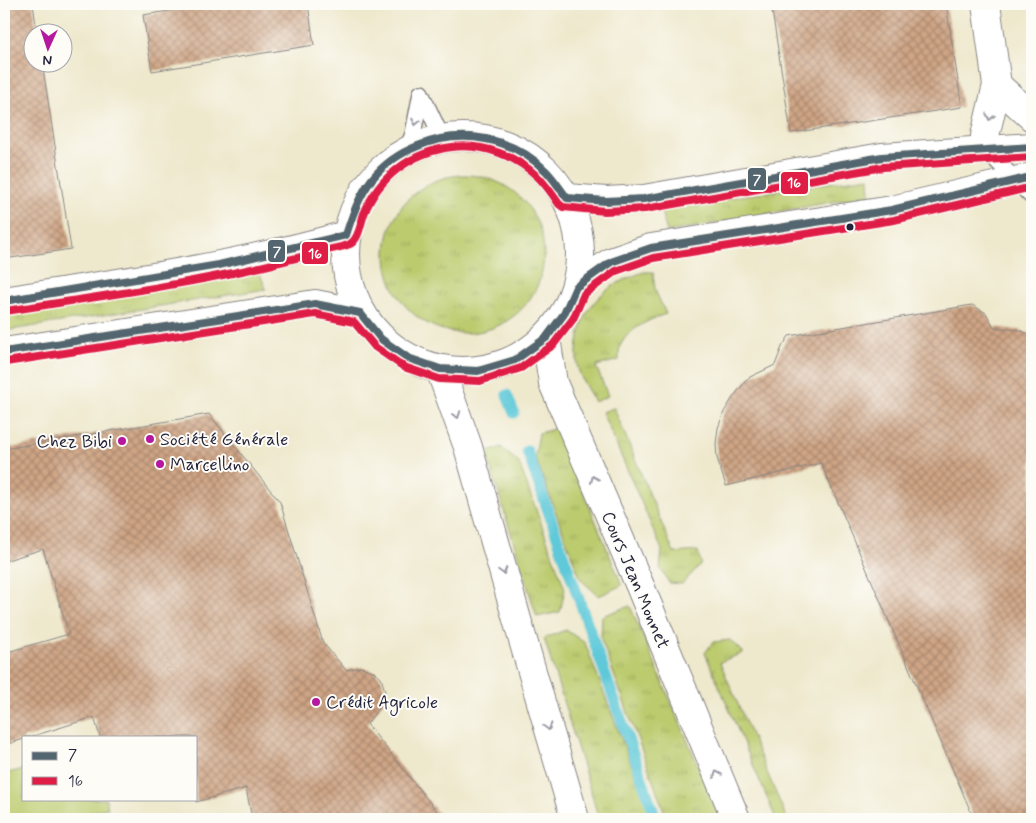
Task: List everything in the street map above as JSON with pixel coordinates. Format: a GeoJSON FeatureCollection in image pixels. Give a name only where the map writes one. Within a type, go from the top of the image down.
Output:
{"type":"FeatureCollection","features":[{"type":"Feature","properties":{"kind":"main road"},"geometry":{"type":"LineString","coordinates":[[986,4],[997,85],[985,136],[986,150]]}},
{"type":"Feature","properties":{"kind":"main road"},"geometry":{"type":"LineString","coordinates":[[997,85],[1032,118]]}},
{"type":"Feature","properties":{"kind":"main road"},"geometry":{"type":"LineString","coordinates":[[479,137],[514,148],[544,168],[567,198],[578,226],[581,257],[576,287],[564,314],[546,338],[515,360],[478,371],[440,370],[408,358],[381,339],[360,313],[346,275],[346,235],[357,201],[378,171],[407,149],[442,138],[479,137]]}},
{"type":"Feature","properties":{"kind":"main road"},"geometry":{"type":"LineString","coordinates":[[567,198],[606,201],[644,199],[882,157],[1032,147]]}},
{"type":"Feature","properties":{"kind":"main road"},"geometry":{"type":"LineString","coordinates":[[576,287],[611,262],[650,248],[892,210],[1027,185]]}},
{"type":"Feature","properties":{"kind":"main road"},"geometry":{"type":"LineString","coordinates":[[4,301],[190,272],[303,247],[346,235]]}},
{"type":"Feature","properties":{"kind":"main road"},"geometry":{"type":"LineString","coordinates":[[4,352],[315,304],[360,313]]}},
{"type":"Feature","properties":{"kind":"main road","name":"Cours Jean Monnet"},"geometry":{"type":"LineString","coordinates":[[546,338],[553,383],[640,586],[736,819]]}},
{"type":"Feature","properties":{"kind":"main road"},"geometry":{"type":"LineString","coordinates":[[440,370],[468,447],[575,819]]}},
{"type":"Feature","properties":{"kind":"lane"},"geometry":{"type":"LineString","coordinates":[[407,149],[413,134],[421,93],[442,138]]}},
{"type":"Feature","properties":{"kind":"lane"},"geometry":{"type":"LineString","coordinates":[[986,150],[1027,185]]}},
{"type":"Feature","properties":{"kind":"green space"},"geometry":{"type":"Polygon","coordinates":[[[473,175],[488,178],[502,184],[521,198],[531,210],[541,231],[544,254],[541,277],[531,298],[521,310],[509,320],[488,330],[473,333],[457,333],[442,330],[421,320],[399,298],[387,269],[386,246],[389,231],[399,210],[421,188],[450,176],[473,175]]]}},
{"type":"Feature","properties":{"kind":"green space"},"geometry":{"type":"Polygon","coordinates":[[[869,177],[870,195],[667,232],[660,208],[869,177]]]}},
{"type":"Feature","properties":{"kind":"green space"},"geometry":{"type":"Polygon","coordinates":[[[259,271],[266,289],[4,331],[4,313],[259,271]]]}},
{"type":"Feature","properties":{"kind":"green space"},"geometry":{"type":"Polygon","coordinates":[[[644,272],[653,272],[655,290],[666,314],[646,322],[627,335],[620,347],[619,360],[596,366],[608,396],[595,402],[582,378],[577,363],[578,343],[584,320],[589,309],[603,293],[622,281],[644,272]]]}},
{"type":"Feature","properties":{"kind":"green space"},"geometry":{"type":"Polygon","coordinates":[[[614,408],[674,553],[698,551],[701,564],[682,584],[669,583],[660,568],[662,550],[602,412],[614,408]]]}},
{"type":"Feature","properties":{"kind":"green space"},"geometry":{"type":"Polygon","coordinates":[[[557,428],[622,585],[599,596],[581,580],[535,457],[539,433],[557,428]]]}},
{"type":"Feature","properties":{"kind":"green space"},"geometry":{"type":"Polygon","coordinates":[[[501,447],[519,463],[565,589],[560,612],[537,617],[486,453],[501,447]]]}},
{"type":"Feature","properties":{"kind":"green space"},"geometry":{"type":"Polygon","coordinates":[[[630,606],[721,819],[667,819],[601,639],[602,616],[630,606]]]}},
{"type":"Feature","properties":{"kind":"green space"},"geometry":{"type":"Polygon","coordinates":[[[566,630],[585,643],[652,819],[599,819],[544,638],[566,630]]]}},
{"type":"Feature","properties":{"kind":"green space"},"geometry":{"type":"Polygon","coordinates":[[[730,640],[743,653],[720,662],[787,819],[776,819],[705,653],[713,642],[730,640]]]}},
{"type":"Feature","properties":{"kind":"green space"},"geometry":{"type":"Polygon","coordinates":[[[22,770],[22,800],[106,800],[108,808],[59,819],[4,819],[4,774],[22,770]]]}},
{"type":"Feature","properties":{"kind":"building"},"geometry":{"type":"Polygon","coordinates":[[[4,4],[33,4],[36,22],[22,22],[22,72],[44,72],[71,249],[4,259],[4,4]]]}},
{"type":"Feature","properties":{"kind":"building"},"geometry":{"type":"Polygon","coordinates":[[[214,4],[308,4],[314,45],[152,71],[143,15],[214,4]]]}},
{"type":"Feature","properties":{"kind":"building"},"geometry":{"type":"Polygon","coordinates":[[[771,4],[946,4],[962,107],[791,133],[771,4]]]}},
{"type":"Feature","properties":{"kind":"building"},"geometry":{"type":"Polygon","coordinates":[[[972,305],[986,313],[994,327],[1019,330],[1032,335],[1032,819],[974,819],[821,463],[726,486],[717,458],[718,428],[724,412],[748,378],[775,365],[782,347],[789,336],[972,305]]]}},
{"type":"Feature","properties":{"kind":"building"},"geometry":{"type":"Polygon","coordinates":[[[209,414],[280,502],[323,643],[346,670],[361,667],[373,671],[381,678],[385,691],[383,702],[367,724],[443,819],[252,819],[246,788],[196,802],[198,800],[198,736],[100,736],[94,717],[33,736],[22,736],[22,740],[4,745],[4,653],[69,634],[43,549],[4,561],[4,449],[209,414]]]}},
{"type":"Feature","properties":{"kind":"waterway"},"geometry":{"type":"LineString","coordinates":[[507,395],[514,413]]}},
{"type":"Feature","properties":{"kind":"waterway"},"geometry":{"type":"LineString","coordinates":[[527,451],[656,819]]}},
{"type":"Feature","properties":{"kind":"transit line","name":"7"},"geometry":{"type":"LineString","coordinates":[[4,301],[219,265],[346,235],[353,213],[363,192],[382,168],[411,149],[435,141],[452,138],[469,137],[502,143],[533,159],[549,174],[567,198],[606,201],[644,199],[882,157],[1032,147]]}},
{"type":"Feature","properties":{"kind":"transit line","name":"16"},"geometry":{"type":"LineString","coordinates":[[6,311],[207,278],[348,245],[356,239],[370,200],[388,177],[411,160],[423,154],[452,147],[476,147],[510,157],[530,170],[542,181],[563,207],[605,211],[645,209],[883,167],[1032,157]]}},
{"type":"Feature","properties":{"kind":"transit line","name":"7"},"geometry":{"type":"LineString","coordinates":[[4,352],[315,304],[360,313],[381,339],[408,358],[440,369],[478,371],[515,360],[546,338],[564,314],[576,287],[611,262],[651,248],[892,210],[1031,177]]}},
{"type":"Feature","properties":{"kind":"transit line","name":"16"},"geometry":{"type":"LineString","coordinates":[[6,362],[315,314],[354,322],[375,347],[404,367],[439,379],[480,381],[521,368],[553,345],[573,319],[584,294],[616,271],[653,258],[894,220],[1032,187]]}},
{"type":"Feature","properties":{"kind":"place","name":"Société Générale"},"geometry":{"type":"Point","coordinates":[150,439]}},
{"type":"Feature","properties":{"kind":"place","name":"Chez Bibi"},"geometry":{"type":"Point","coordinates":[122,441]}},
{"type":"Feature","properties":{"kind":"place","name":"Marcellino"},"geometry":{"type":"Point","coordinates":[160,464]}},
{"type":"Feature","properties":{"kind":"place","name":"Crédit Agricole"},"geometry":{"type":"Point","coordinates":[316,702]}}]}
